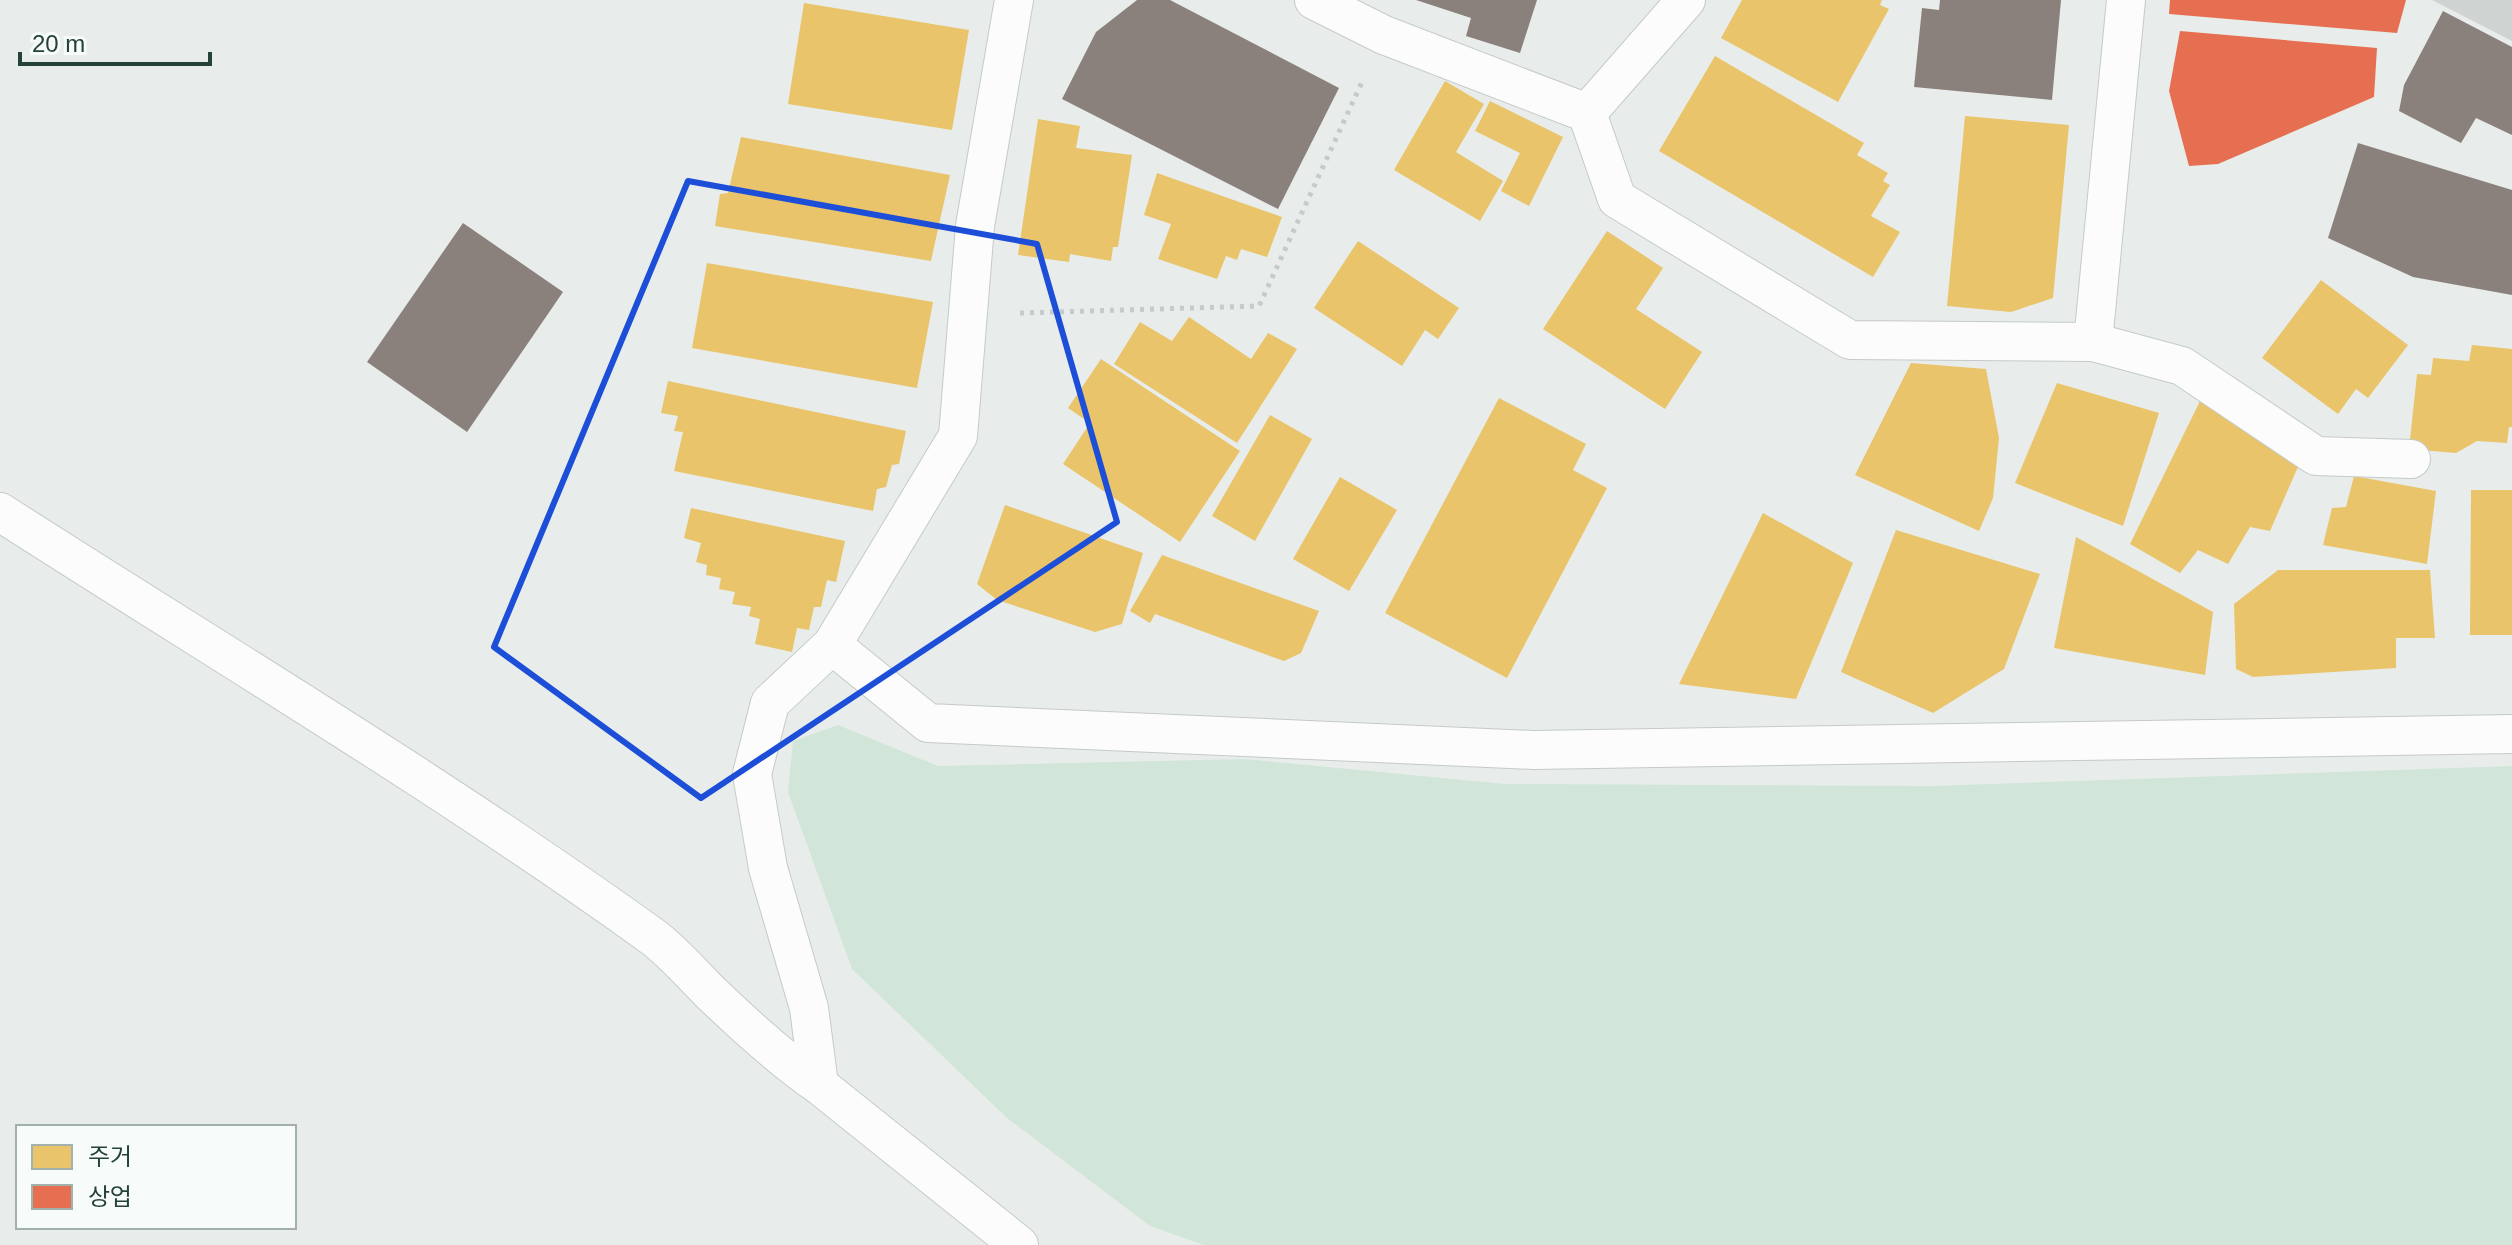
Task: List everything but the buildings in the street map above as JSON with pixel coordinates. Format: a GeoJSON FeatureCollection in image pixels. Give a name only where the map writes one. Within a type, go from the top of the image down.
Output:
{"type":"FeatureCollection","features":[{"type":"Feature","properties":{"kind":"lane"},"geometry":{"type":"LineString","coordinates":[[819,1085],[809,1008],[768,868],[752,774],[770,703],[832,645],[958,436],[975,226],[1014,0]]}},
{"type":"Feature","properties":{"kind":"lane"},"geometry":{"type":"LineString","coordinates":[[1314,0],[1384,35],[1587,113],[1617,199],[1850,340],[2093,342],[2182,366],[2316,456],[2411,459]]}},
{"type":"Feature","properties":{"kind":"lane"},"geometry":{"type":"LineString","coordinates":[[1587,113],[1686,0]]}},
{"type":"Feature","properties":{"kind":"lane"},"geometry":{"type":"LineString","coordinates":[[2093,342],[2126,0]]}},
{"type":"Feature","properties":{"kind":"lane"},"geometry":{"type":"LineString","coordinates":[[0,512],[443,793],[657,940],[783,1060],[819,1085],[1019,1245]]}},
{"type":"Feature","properties":{"kind":"lane"},"geometry":{"type":"LineString","coordinates":[[832,645],[928,723],[1533,750],[2512,734]]}},
{"type":"Feature","properties":{"kind":"path"},"geometry":{"type":"LineString","coordinates":[[967,315],[1259,306],[1384,35]]}},
{"type":"Feature","properties":{"kind":"highlighted area"},"geometry":{"type":"Polygon","coordinates":[[[688,181],[1037,244],[1117,522],[701,798],[494,647],[688,181]]]}},
{"type":"Feature","properties":{"kind":"green space"},"geometry":{"type":"Polygon","coordinates":[[[838,725],[938,766],[1244,759],[1505,784],[1932,786],[2512,766],[2512,1245],[1204,1245],[1150,1226],[1007,1118],[852,969],[788,792],[793,741],[838,725]]]}}]}
